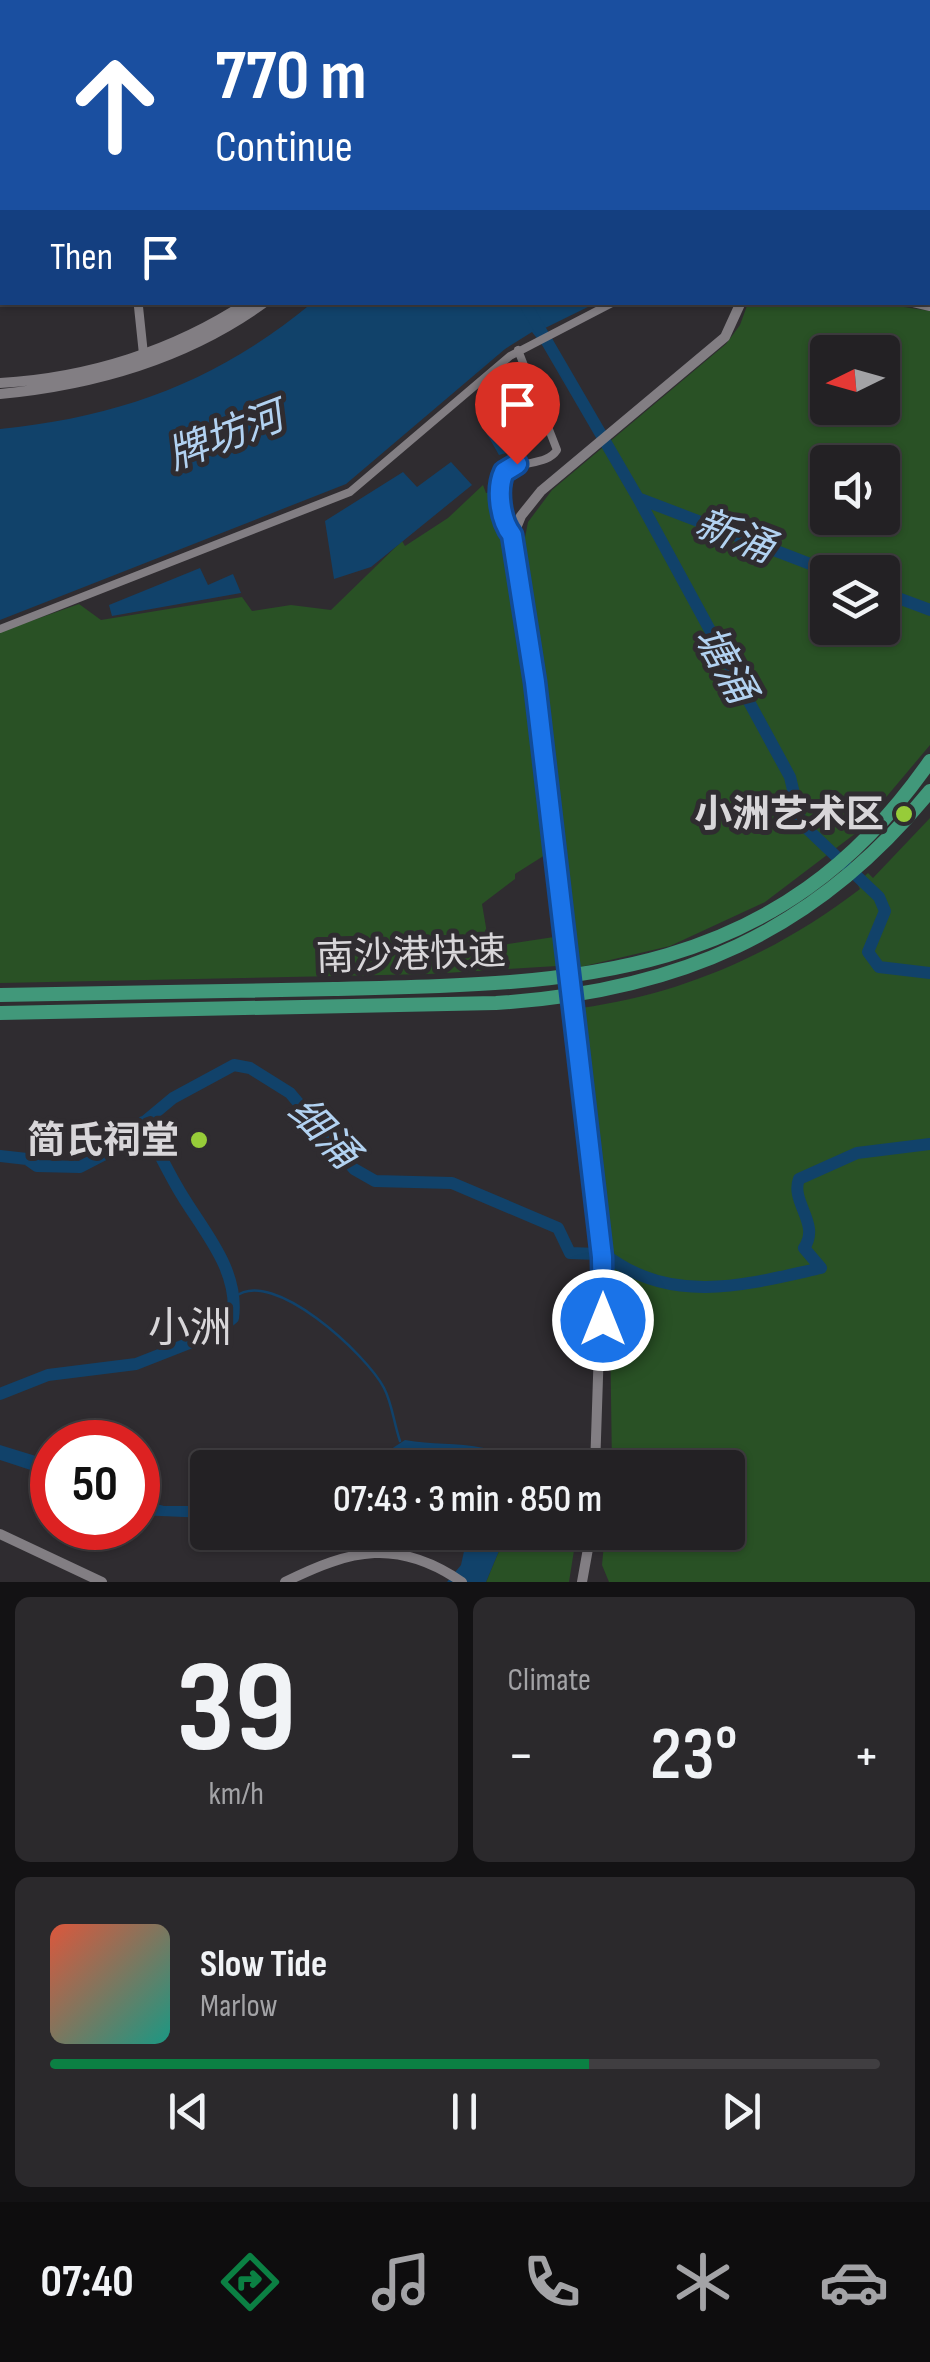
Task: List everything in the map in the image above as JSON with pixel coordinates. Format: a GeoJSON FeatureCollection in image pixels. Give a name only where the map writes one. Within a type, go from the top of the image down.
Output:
{"type":"FeatureCollection","features":[{"type":"Feature","properties":{"kind":"highway","name":"南沙港快速"},"geometry":{"type":"LineString","coordinates":[[0,995],[469,986],[545,982],[634,966],[705,943],[793,896],[868,835],[930,762]]}},
{"type":"Feature","properties":{"kind":"highway","name":"南沙港快速"},"geometry":{"type":"LineString","coordinates":[[0,1013],[464,1004],[560,998],[642,983],[720,956],[792,918],[870,858],[930,791]]}},
{"type":"Feature","properties":{"kind":"main road"},"geometry":{"type":"LineString","coordinates":[[0,383],[83,373],[144,359],[243,305]]}},
{"type":"Feature","properties":{"kind":"main road"},"geometry":{"type":"LineString","coordinates":[[0,394],[64,386],[206,338],[260,305]]}},
{"type":"Feature","properties":{"kind":"main road"},"geometry":{"type":"LineString","coordinates":[[596,1450],[603,1262],[535,682],[512,535],[534,498],[725,337],[740,305]]}},
{"type":"Feature","properties":{"kind":"main road"},"geometry":{"type":"LineString","coordinates":[[0,1534],[102,1582]]}},
{"type":"Feature","properties":{"kind":"main road"},"geometry":{"type":"LineString","coordinates":[[582,1582],[588,1550]]}},
{"type":"Feature","properties":{"kind":"main road"},"geometry":{"type":"LineString","coordinates":[[284,1582],[359,1552],[410,1556],[445,1570],[462,1582]]}},
{"type":"Feature","properties":{"kind":"street"},"geometry":{"type":"LineString","coordinates":[[138,305],[144,359]]}},
{"type":"Feature","properties":{"kind":"street"},"geometry":{"type":"LineString","coordinates":[[0,629],[350,492],[518,350],[608,305]]}},
{"type":"Feature","properties":{"kind":"street"},"geometry":{"type":"LineString","coordinates":[[512,535],[506,527],[499,488],[502,475],[513,466],[552,457],[557,450],[518,350]]}},
{"type":"Feature","properties":{"kind":"green space"},"geometry":{"type":"Polygon","coordinates":[[[747,305],[891,305],[930,311],[930,745],[856,833],[765,902],[670,946],[576,968],[546,688],[522,553],[528,522],[552,490],[726,344],[740,325],[747,305]]]}},
{"type":"Feature","properties":{"kind":"green space"},"geometry":{"type":"Polygon","coordinates":[[[483,485],[486,493],[492,492],[510,582],[545,855],[515,874],[515,879],[482,904],[488,939],[500,938],[502,945],[554,937],[557,966],[429,974],[0,983],[0,632],[79,604],[101,620],[242,597],[252,611],[291,605],[331,610],[402,541],[405,546],[448,518],[483,485]]]}},
{"type":"Feature","properties":{"kind":"green space"},"geometry":{"type":"Polygon","coordinates":[[[930,818],[930,1582],[609,1582],[602,1565],[603,1550],[745,1550],[745,1450],[612,1450],[609,1254],[581,1008],[657,992],[728,967],[829,912],[860,889],[857,883],[868,873],[873,878],[930,818]]]}},
{"type":"Feature","properties":{"kind":"green space"},"geometry":{"type":"Polygon","coordinates":[[[499,1550],[574,1550],[569,1582],[486,1582],[499,1550]]]}},
{"type":"Feature","properties":{"kind":"water","name":"牌坊河"},"geometry":{"type":"Polygon","coordinates":[[[309,305],[592,305],[539,331],[543,346],[532,332],[505,349],[346,484],[0,620],[0,429],[87,415],[166,391],[241,354],[309,305]]]}},
{"type":"Feature","properties":{"kind":"water"},"geometry":{"type":"Polygon","coordinates":[[[518,394],[539,444],[499,455],[483,427],[518,394]]]}},
{"type":"Feature","properties":{"kind":"water"},"geometry":{"type":"Polygon","coordinates":[[[451,462],[472,485],[371,567],[334,579],[325,521],[403,472],[417,487],[451,462]]]}},
{"type":"Feature","properties":{"kind":"water"},"geometry":{"type":"Polygon","coordinates":[[[200,568],[208,585],[233,574],[241,593],[112,616],[109,605],[200,568]]]}},
{"type":"Feature","properties":{"kind":"water"},"geometry":{"type":"Polygon","coordinates":[[[405,1440],[485,1450],[390,1450],[405,1440]]]}},
{"type":"Feature","properties":{"kind":"water"},"geometry":{"type":"Polygon","coordinates":[[[0,1445],[30,1454],[30,1470],[0,1460],[0,1445]]]}},
{"type":"Feature","properties":{"kind":"water"},"geometry":{"type":"Polygon","coordinates":[[[160,1505],[190,1506],[190,1517],[160,1516],[160,1505]]]}},
{"type":"Feature","properties":{"kind":"water"},"geometry":{"type":"Polygon","coordinates":[[[464,1550],[499,1550],[486,1582],[447,1582],[461,1565],[464,1550]]]}},
{"type":"Feature","properties":{"kind":"waterway","name":"塘涌"},"geometry":{"type":"LineString","coordinates":[[526,305],[638,498],[790,777],[801,823],[879,897],[885,911],[868,952],[879,967],[930,973]]}},
{"type":"Feature","properties":{"kind":"waterway","name":"新涌"},"geometry":{"type":"LineString","coordinates":[[638,498],[810,564]]}},
{"type":"Feature","properties":{"kind":"waterway","name":"新涌"},"geometry":{"type":"LineString","coordinates":[[900,599],[930,610]]}},
{"type":"Feature","properties":{"kind":"waterway","name":"细涌"},"geometry":{"type":"LineString","coordinates":[[0,1156],[27,1159],[37,1166],[80,1167],[107,1153],[173,1098],[234,1065],[250,1068],[290,1093],[354,1169],[375,1181],[452,1183],[558,1228],[570,1253],[598,1254]]}},
{"type":"Feature","properties":{"kind":"waterway"},"geometry":{"type":"LineString","coordinates":[[0,1394],[48,1375],[136,1364],[215,1333],[233,1318],[234,1299],[224,1265],[143,1122]]}},
{"type":"Feature","properties":{"kind":"waterway","name":"细涌"},"geometry":{"type":"LineString","coordinates":[[611,1259],[661,1282],[687,1286],[740,1284],[821,1268],[804,1248],[809,1230],[798,1196],[799,1179],[857,1153],[930,1144]]}},
{"type":"Feature","properties":{"kind":"waterway"},"geometry":{"type":"LineString","coordinates":[[235,1297],[251,1291],[272,1294],[294,1303],[339,1337],[384,1388],[400,1441]]}},
{"type":"Feature","properties":{"kind":"place","name":"小洲艺术区"},"geometry":{"type":"Point","coordinates":[904,814]}},
{"type":"Feature","properties":{"kind":"place","name":"简氏祠堂"},"geometry":{"type":"Point","coordinates":[199,1140]}},
{"type":"Feature","properties":{"kind":"district","name":"小洲"},"geometry":{"type":"Point","coordinates":[190,1327]}},
{"type":"Feature","properties":{"kind":"route"},"geometry":{"type":"LineString","coordinates":[[517,464],[504,472],[499,488],[506,530],[512,535],[512,558],[535,682],[602,1257],[603,1320]]}}]}
